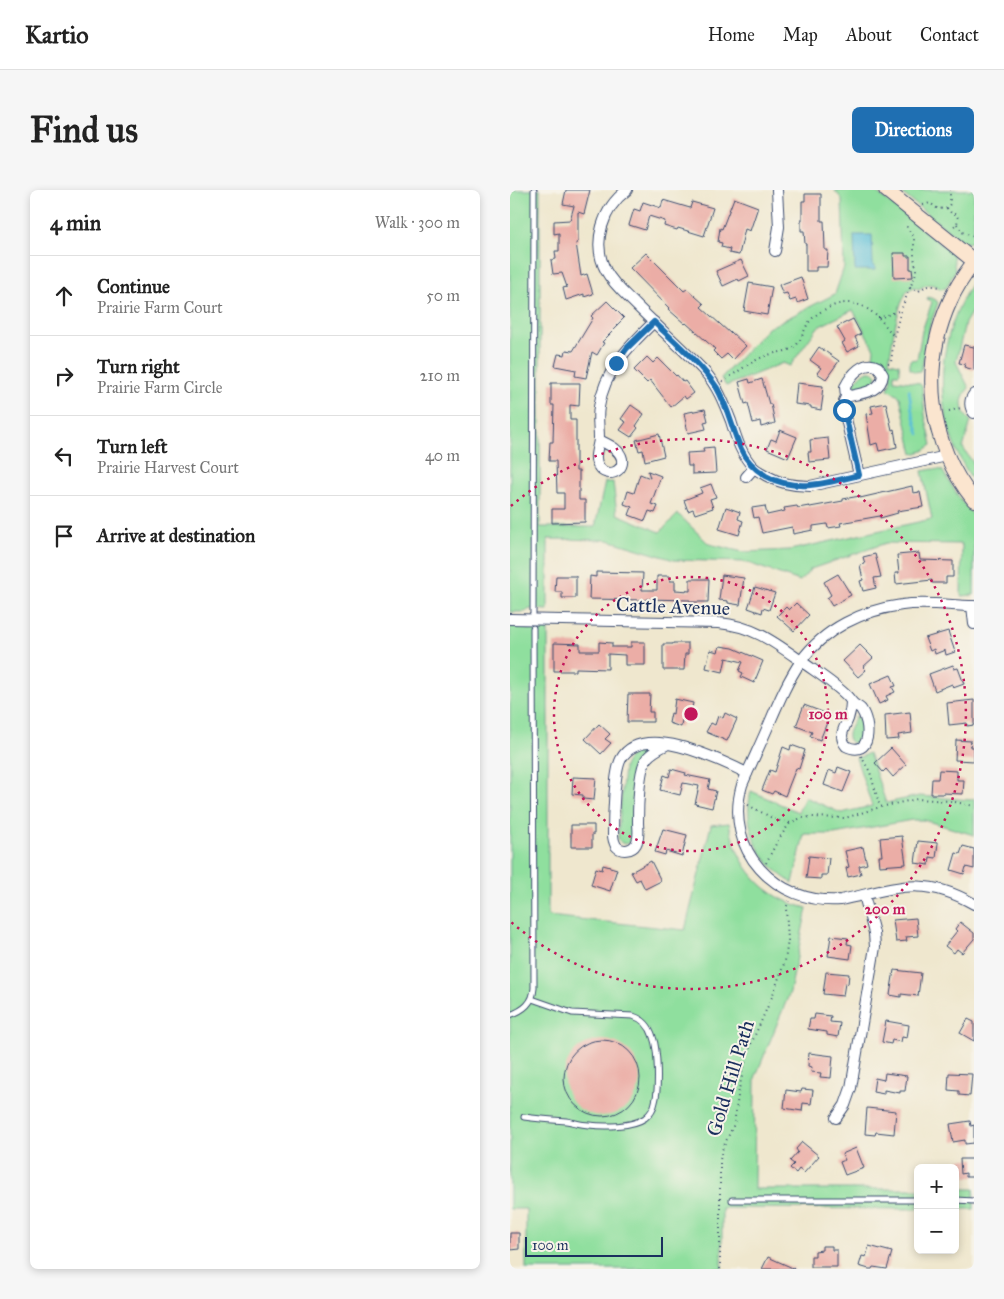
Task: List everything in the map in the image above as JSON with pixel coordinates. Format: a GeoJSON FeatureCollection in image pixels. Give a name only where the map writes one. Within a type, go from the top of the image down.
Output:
{"type":"FeatureCollection","features":[{"type":"Feature","properties":{"kind":"street"},"geometry":{"type":"LineString","coordinates":[[627,190],[612,204],[603,221],[600,236],[601,257],[606,270],[613,281],[704,371],[716,387],[741,450],[754,468],[778,482],[801,486],[819,484],[947,456]]}},
{"type":"Feature","properties":{"kind":"street"},"geometry":{"type":"LineString","coordinates":[[775,251],[779,227],[776,190]]}},
{"type":"Feature","properties":{"kind":"street"},"geometry":{"type":"LineString","coordinates":[[886,190],[974,261],[946,309],[933,360],[932,388],[933,406],[947,456],[974,500]]}},
{"type":"Feature","properties":{"kind":"street"},"geometry":{"type":"LineString","coordinates":[[599,440],[598,417],[604,385],[616,363],[654,322]]}},
{"type":"Feature","properties":{"kind":"street"},"geometry":{"type":"LineString","coordinates":[[974,394],[970,402],[970,407],[974,413]]}},
{"type":"Feature","properties":{"kind":"street"},"geometry":{"type":"LineString","coordinates":[[846,397],[844,410],[859,475]]}},
{"type":"Feature","properties":{"kind":"street"},"geometry":{"type":"LineString","coordinates":[[746,477],[754,468]]}},
{"type":"Feature","properties":{"kind":"street"},"geometry":{"type":"LineString","coordinates":[[974,624],[973,606],[909,604],[868,613],[848,622],[831,633],[816,645],[801,662],[782,695],[742,785],[739,799],[739,821],[750,856],[768,877],[780,886],[806,898],[841,900],[901,886],[918,886],[947,891],[974,904]]}},
{"type":"Feature","properties":{"kind":"street","name":"Cattle Avenue"},"geometry":{"type":"LineString","coordinates":[[510,619],[534,623],[727,623],[744,627],[777,644],[846,695],[851,702]]}},
{"type":"Feature","properties":{"kind":"street"},"geometry":{"type":"LineString","coordinates":[[666,745],[651,754],[643,767],[638,809],[638,839],[636,844],[628,850],[619,848],[614,841],[613,835],[617,772],[619,764],[626,753],[637,745],[649,743],[666,745],[682,747],[747,773]]}},
{"type":"Feature","properties":{"kind":"street"},"geometry":{"type":"LineString","coordinates":[[836,1118],[851,1088],[875,947],[874,933],[864,895]]}},
{"type":"Feature","properties":{"kind":"lane"},"geometry":{"type":"LineString","coordinates":[[510,1015],[524,1009],[532,999],[534,988],[534,190]]}},
{"type":"Feature","properties":{"kind":"lane"},"geometry":{"type":"LineString","coordinates":[[524,1117],[587,1126],[619,1125],[634,1123],[645,1118],[652,1110],[656,1101],[656,1049],[653,1036],[645,1022],[633,1016],[572,1013],[532,999]]}},
{"type":"Feature","properties":{"kind":"lane"},"geometry":{"type":"LineString","coordinates":[[732,1200],[914,1200]]}},
{"type":"Feature","properties":{"kind":"lane"},"geometry":{"type":"LineString","coordinates":[[959,1200],[974,1201]]}},
{"type":"Feature","properties":{"kind":"path"},"geometry":{"type":"LineString","coordinates":[[947,208],[950,202],[950,190]]}},
{"type":"Feature","properties":{"kind":"path"},"geometry":{"type":"LineString","coordinates":[[923,206],[930,203],[938,209],[947,208]]}},
{"type":"Feature","properties":{"kind":"path"},"geometry":{"type":"LineString","coordinates":[[947,208],[952,214],[956,214]]}},
{"type":"Feature","properties":{"kind":"path"},"geometry":{"type":"LineString","coordinates":[[951,229],[957,224],[958,218],[956,214],[958,209]]}},
{"type":"Feature","properties":{"kind":"path"},"geometry":{"type":"LineString","coordinates":[[886,366],[891,363],[894,337],[901,310],[916,273],[914,238],[907,227],[908,223]]}},
{"type":"Feature","properties":{"kind":"path"},"geometry":{"type":"LineString","coordinates":[[957,224],[962,232],[974,236]]}},
{"type":"Feature","properties":{"kind":"path"},"geometry":{"type":"LineString","coordinates":[[910,264],[915,264]]}},
{"type":"Feature","properties":{"kind":"path"},"geometry":{"type":"LineString","coordinates":[[910,287],[919,290],[929,285],[941,287]]}},
{"type":"Feature","properties":{"kind":"path"},"geometry":{"type":"LineString","coordinates":[[722,382],[762,357],[786,351],[793,347],[801,340],[806,326],[813,318],[836,304],[846,302],[863,307],[878,317],[894,337]]}},
{"type":"Feature","properties":{"kind":"path"},"geometry":{"type":"LineString","coordinates":[[878,317],[901,310]]}},
{"type":"Feature","properties":{"kind":"path"},"geometry":{"type":"LineString","coordinates":[[949,410],[963,408]]}},
{"type":"Feature","properties":{"kind":"path"},"geometry":{"type":"LineString","coordinates":[[861,756],[872,776],[880,807]]}},
{"type":"Feature","properties":{"kind":"path"},"geometry":{"type":"LineString","coordinates":[[760,869],[766,863],[778,840],[790,823],[801,818],[846,818],[880,807],[923,799],[960,802],[974,806]]}},
{"type":"Feature","properties":{"kind":"path"},"geometry":{"type":"LineString","coordinates":[[748,805],[776,820],[790,823]]}},
{"type":"Feature","properties":{"kind":"path","name":"Gold Hill Path"},"geometry":{"type":"LineString","coordinates":[[720,1269],[720,1160],[722,1150],[734,1124],[746,1059],[785,961],[788,940],[786,908],[789,901]]}},
{"type":"Feature","properties":{"kind":"green space"},"geometry":{"type":"Polygon","coordinates":[[[510,190],[540,190],[540,527],[595,527],[605,482],[613,482],[617,514],[660,532],[678,514],[709,544],[743,552],[790,550],[932,519],[922,471],[942,470],[960,499],[974,516],[974,595],[961,596],[962,544],[886,543],[811,569],[800,581],[745,562],[674,560],[608,540],[548,539],[548,610],[530,609],[525,612],[510,612],[510,190]]]}},
{"type":"Feature","properties":{"kind":"green space"},"geometry":{"type":"Polygon","coordinates":[[[834,190],[874,190],[953,254],[955,271],[946,288],[941,289],[930,285],[919,289],[914,287],[907,291],[900,306],[889,362],[899,364],[900,373],[894,374],[894,380],[919,383],[922,386],[925,415],[932,445],[923,451],[913,454],[900,397],[888,389],[891,379],[889,369],[883,361],[873,357],[874,349],[853,310],[818,327],[790,366],[783,363],[726,386],[721,378],[768,328],[835,294],[844,267],[842,199],[834,190]]]}},
{"type":"Feature","properties":{"kind":"green space"},"geometry":{"type":"Polygon","coordinates":[[[898,190],[974,190],[974,242],[963,243],[898,190]]]}},
{"type":"Feature","properties":{"kind":"green space"},"geometry":{"type":"Polygon","coordinates":[[[974,280],[974,308],[965,323],[956,362],[969,388],[962,400],[963,409],[971,421],[963,448],[974,464],[974,482],[960,458],[950,433],[944,407],[942,381],[951,329],[960,304],[974,280]]]}},
{"type":"Feature","properties":{"kind":"green space"},"geometry":{"type":"Polygon","coordinates":[[[928,297],[936,300],[938,303],[929,328],[922,367],[920,371],[915,372],[910,369],[910,360],[917,359],[922,331],[932,302],[927,299],[928,297]]]}},
{"type":"Feature","properties":{"kind":"green space"},"geometry":{"type":"Polygon","coordinates":[[[868,371],[876,374],[875,382],[852,389],[851,387],[860,376],[868,371]]]}},
{"type":"Feature","properties":{"kind":"green space"},"geometry":{"type":"Polygon","coordinates":[[[510,626],[526,629],[548,629],[548,916],[685,930],[711,825],[729,823],[738,853],[754,878],[777,897],[807,908],[790,992],[755,1078],[754,1189],[914,1189],[914,1209],[722,1208],[722,1269],[526,1269],[526,1209],[510,1209],[510,626]]]}},
{"type":"Feature","properties":{"kind":"green space"},"geometry":{"type":"Polygon","coordinates":[[[858,716],[862,728],[862,736],[857,743],[854,743],[848,738],[848,733],[855,717],[858,716]]]}},
{"type":"Feature","properties":{"kind":"green space"},"geometry":{"type":"Polygon","coordinates":[[[645,750],[645,752],[636,769],[632,839],[629,843],[623,844],[618,836],[624,767],[631,756],[645,750]]]}},
{"type":"Feature","properties":{"kind":"green space"},"geometry":{"type":"Polygon","coordinates":[[[869,753],[886,803],[919,796],[971,800],[974,798],[974,835],[924,820],[912,820],[834,834],[804,834],[793,883],[771,866],[756,844],[749,818],[751,791],[798,812],[805,797],[841,813],[872,806],[856,758],[869,753]]]}},
{"type":"Feature","properties":{"kind":"green space"},"geometry":{"type":"Polygon","coordinates":[[[959,1189],[974,1189],[974,1209],[959,1209],[959,1189]]]}},
{"type":"Feature","properties":{"kind":"water"},"geometry":{"type":"Polygon","coordinates":[[[854,235],[872,235],[873,266],[875,266],[875,270],[855,270],[854,235]]]}},
{"type":"Feature","properties":{"kind":"building"},"geometry":{"type":"Polygon","coordinates":[[[566,190],[590,190],[584,214],[578,212],[578,242],[576,243],[581,276],[587,274],[593,294],[584,297],[584,294],[566,300],[563,288],[567,287],[562,273],[553,274],[551,260],[556,259],[555,251],[559,251],[559,233],[554,234],[554,221],[570,220],[574,206],[563,204],[566,190]]]}},
{"type":"Feature","properties":{"kind":"building"},"geometry":{"type":"Polygon","coordinates":[[[805,194],[821,194],[821,221],[824,221],[825,250],[828,250],[827,267],[816,267],[816,271],[806,271],[806,244],[804,231],[801,231],[802,201],[805,201],[805,194]]]}},
{"type":"Feature","properties":{"kind":"building"},"geometry":{"type":"Polygon","coordinates":[[[734,198],[758,207],[750,231],[745,229],[739,255],[729,253],[730,249],[721,247],[722,243],[718,242],[720,228],[722,229],[734,198]]]}},
{"type":"Feature","properties":{"kind":"building"},"geometry":{"type":"Polygon","coordinates":[[[663,200],[690,208],[692,202],[713,208],[704,236],[664,226],[665,221],[649,216],[645,230],[629,225],[634,209],[640,211],[643,202],[661,208],[663,200]]]}},
{"type":"Feature","properties":{"kind":"building"},"geometry":{"type":"Polygon","coordinates":[[[646,253],[684,291],[687,289],[704,304],[701,307],[746,346],[733,360],[727,354],[721,359],[713,351],[715,349],[668,309],[630,268],[646,253]]]}},
{"type":"Feature","properties":{"kind":"building"},"geometry":{"type":"Polygon","coordinates":[[[893,253],[905,253],[905,256],[910,256],[910,269],[912,269],[913,277],[894,278],[893,253]]]}},
{"type":"Feature","properties":{"kind":"building"},"geometry":{"type":"Polygon","coordinates":[[[741,260],[749,276],[723,286],[716,271],[741,260]]]}},
{"type":"Feature","properties":{"kind":"building"},"geometry":{"type":"Polygon","coordinates":[[[801,277],[808,299],[797,303],[796,299],[790,301],[787,293],[783,294],[779,285],[801,277]]]}},
{"type":"Feature","properties":{"kind":"building"},"geometry":{"type":"Polygon","coordinates":[[[749,283],[772,287],[767,315],[744,311],[749,283]]]}},
{"type":"Feature","properties":{"kind":"building"},"geometry":{"type":"Polygon","coordinates":[[[607,301],[624,318],[602,342],[604,343],[597,355],[592,352],[586,378],[575,376],[576,370],[555,366],[558,354],[565,355],[566,350],[573,351],[593,318],[591,316],[607,301]]]}},
{"type":"Feature","properties":{"kind":"building"},"geometry":{"type":"Polygon","coordinates":[[[853,319],[861,334],[855,337],[859,346],[847,352],[842,343],[845,341],[837,327],[853,319]]]}},
{"type":"Feature","properties":{"kind":"building"},"geometry":{"type":"Polygon","coordinates":[[[964,345],[974,347],[974,370],[964,367],[965,364],[959,363],[964,345]]]}},
{"type":"Feature","properties":{"kind":"building"},"geometry":{"type":"Polygon","coordinates":[[[819,347],[839,361],[826,379],[817,373],[821,368],[810,360],[819,347]]]}},
{"type":"Feature","properties":{"kind":"building"},"geometry":{"type":"Polygon","coordinates":[[[647,357],[653,363],[658,358],[683,382],[685,381],[694,393],[686,399],[684,396],[671,407],[650,380],[647,383],[634,370],[647,357]]]}},
{"type":"Feature","properties":{"kind":"building"},"geometry":{"type":"Polygon","coordinates":[[[749,379],[750,383],[762,379],[769,404],[771,404],[775,423],[761,427],[760,421],[753,423],[748,403],[745,404],[739,382],[749,379]]]}},
{"type":"Feature","properties":{"kind":"building"},"geometry":{"type":"Polygon","coordinates":[[[551,383],[580,383],[579,406],[570,405],[570,420],[576,420],[576,471],[579,471],[579,500],[585,500],[585,522],[552,523],[552,509],[564,509],[564,493],[557,493],[556,461],[549,461],[550,442],[553,442],[554,405],[551,405],[551,383]]]}},
{"type":"Feature","properties":{"kind":"building"},"geometry":{"type":"Polygon","coordinates":[[[797,383],[823,386],[821,410],[811,408],[811,406],[795,404],[797,383]]]}},
{"type":"Feature","properties":{"kind":"building"},"geometry":{"type":"Polygon","coordinates":[[[886,403],[897,447],[879,451],[877,443],[871,445],[866,414],[873,413],[871,406],[886,403]]]}},
{"type":"Feature","properties":{"kind":"building"},"geometry":{"type":"Polygon","coordinates":[[[631,405],[644,414],[636,426],[638,428],[631,437],[620,430],[626,422],[621,419],[631,405]]]}},
{"type":"Feature","properties":{"kind":"building"},"geometry":{"type":"Polygon","coordinates":[[[705,409],[708,421],[704,422],[706,429],[688,433],[684,413],[705,409]]]}},
{"type":"Feature","properties":{"kind":"building"},"geometry":{"type":"Polygon","coordinates":[[[780,430],[797,437],[788,458],[767,449],[771,439],[776,441],[780,430]]]}},
{"type":"Feature","properties":{"kind":"building"},"geometry":{"type":"Polygon","coordinates":[[[659,434],[664,456],[645,461],[643,450],[639,451],[636,440],[659,434]]]}},
{"type":"Feature","properties":{"kind":"building"},"geometry":{"type":"Polygon","coordinates":[[[828,438],[830,460],[809,462],[808,452],[811,452],[810,440],[828,438]]]}},
{"type":"Feature","properties":{"kind":"building"},"geometry":{"type":"Polygon","coordinates":[[[714,447],[716,473],[692,474],[692,466],[688,466],[687,453],[704,452],[703,448],[714,447]]]}},
{"type":"Feature","properties":{"kind":"building"},"geometry":{"type":"Polygon","coordinates":[[[648,471],[661,476],[651,504],[658,506],[655,513],[649,511],[645,521],[629,515],[632,507],[624,504],[628,491],[634,493],[640,474],[650,478],[648,471]]]}},
{"type":"Feature","properties":{"kind":"building"},"geometry":{"type":"Polygon","coordinates":[[[711,484],[716,497],[710,499],[713,508],[695,514],[693,509],[688,511],[684,500],[702,493],[700,488],[711,484]]]}},
{"type":"Feature","properties":{"kind":"building"},"geometry":{"type":"Polygon","coordinates":[[[912,486],[913,493],[920,492],[923,507],[897,511],[898,513],[880,518],[880,516],[840,523],[841,526],[828,528],[827,524],[813,526],[813,530],[793,534],[792,527],[762,533],[758,517],[754,518],[752,508],[765,506],[767,515],[785,511],[784,508],[810,507],[912,486]]]}},
{"type":"Feature","properties":{"kind":"building"},"geometry":{"type":"Polygon","coordinates":[[[726,507],[740,512],[738,519],[743,521],[739,535],[719,529],[726,507]]]}},
{"type":"Feature","properties":{"kind":"building"},"geometry":{"type":"Polygon","coordinates":[[[919,553],[920,560],[953,561],[953,577],[946,577],[946,583],[932,583],[932,580],[896,584],[895,573],[899,573],[897,555],[919,553]]]}},
{"type":"Feature","properties":{"kind":"building"},"geometry":{"type":"Polygon","coordinates":[[[875,554],[881,577],[874,578],[876,588],[863,591],[860,581],[863,580],[860,565],[865,564],[863,557],[875,554]]]}},
{"type":"Feature","properties":{"kind":"building"},"geometry":{"type":"Polygon","coordinates":[[[596,572],[643,573],[642,590],[657,590],[657,576],[670,576],[670,581],[675,581],[675,590],[690,591],[690,579],[709,579],[708,602],[690,602],[690,600],[589,599],[590,576],[596,577],[596,572]]]}},
{"type":"Feature","properties":{"kind":"building"},"geometry":{"type":"Polygon","coordinates":[[[838,574],[851,595],[832,606],[827,598],[831,595],[824,582],[838,574]]]}},
{"type":"Feature","properties":{"kind":"building"},"geometry":{"type":"Polygon","coordinates":[[[722,575],[744,578],[740,605],[719,600],[722,575]]]}},
{"type":"Feature","properties":{"kind":"building"},"geometry":{"type":"Polygon","coordinates":[[[556,576],[576,576],[576,598],[562,598],[562,592],[555,592],[556,576]]]}},
{"type":"Feature","properties":{"kind":"building"},"geometry":{"type":"Polygon","coordinates":[[[755,587],[775,593],[769,610],[763,608],[762,613],[748,608],[755,587]]]}},
{"type":"Feature","properties":{"kind":"building"},"geometry":{"type":"Polygon","coordinates":[[[796,603],[809,615],[794,631],[777,616],[786,607],[789,610],[796,603]]]}},
{"type":"Feature","properties":{"kind":"building"},"geometry":{"type":"Polygon","coordinates":[[[948,631],[955,652],[946,655],[945,650],[935,654],[934,649],[930,651],[925,638],[948,631]]]}},
{"type":"Feature","properties":{"kind":"building"},"geometry":{"type":"Polygon","coordinates":[[[599,642],[612,643],[612,647],[631,647],[631,642],[645,642],[645,665],[625,665],[625,655],[608,654],[608,669],[576,668],[576,671],[554,671],[554,643],[580,644],[580,651],[599,651],[599,642]]]}},
{"type":"Feature","properties":{"kind":"building"},"geometry":{"type":"Polygon","coordinates":[[[688,643],[688,654],[685,654],[684,670],[663,670],[663,644],[688,643]]]}},
{"type":"Feature","properties":{"kind":"building"},"geometry":{"type":"Polygon","coordinates":[[[860,645],[873,658],[863,667],[866,670],[858,677],[843,661],[860,645]]]}},
{"type":"Feature","properties":{"kind":"building"},"geometry":{"type":"Polygon","coordinates":[[[720,646],[733,648],[763,661],[754,683],[741,677],[743,673],[739,671],[743,662],[726,658],[723,672],[706,668],[710,650],[718,652],[720,646]]]}},
{"type":"Feature","properties":{"kind":"building"},"geometry":{"type":"Polygon","coordinates":[[[953,665],[954,669],[958,668],[964,684],[953,688],[952,684],[935,691],[929,674],[953,665]]]}},
{"type":"Feature","properties":{"kind":"building"},"geometry":{"type":"Polygon","coordinates":[[[891,675],[896,686],[892,687],[895,692],[886,696],[888,700],[879,704],[870,684],[891,675]]]}},
{"type":"Feature","properties":{"kind":"building"},"geometry":{"type":"Polygon","coordinates":[[[628,694],[650,694],[649,712],[653,712],[653,722],[627,722],[628,694]]]}},
{"type":"Feature","properties":{"kind":"building"},"geometry":{"type":"Polygon","coordinates":[[[675,699],[693,703],[690,718],[686,718],[686,721],[682,720],[681,727],[669,723],[671,713],[673,714],[675,699]]]}},
{"type":"Feature","properties":{"kind":"building"},"geometry":{"type":"Polygon","coordinates":[[[974,700],[974,725],[967,726],[967,723],[949,725],[947,703],[974,700]]]}},
{"type":"Feature","properties":{"kind":"building"},"geometry":{"type":"Polygon","coordinates":[[[804,705],[830,715],[820,740],[810,736],[812,732],[796,726],[804,705]]]}},
{"type":"Feature","properties":{"kind":"building"},"geometry":{"type":"Polygon","coordinates":[[[910,712],[912,733],[898,735],[899,739],[886,740],[885,715],[910,712]]]}},
{"type":"Feature","properties":{"kind":"building"},"geometry":{"type":"Polygon","coordinates":[[[725,713],[737,719],[727,741],[706,732],[711,723],[715,725],[718,716],[723,718],[725,713]]]}},
{"type":"Feature","properties":{"kind":"building"},"geometry":{"type":"Polygon","coordinates":[[[599,724],[610,734],[605,739],[611,743],[601,754],[585,739],[599,724]]]}},
{"type":"Feature","properties":{"kind":"building"},"geometry":{"type":"Polygon","coordinates":[[[956,740],[971,741],[970,747],[974,747],[974,761],[955,760],[956,740]]]}},
{"type":"Feature","properties":{"kind":"building"},"geometry":{"type":"Polygon","coordinates":[[[791,745],[805,750],[799,769],[796,768],[785,796],[774,791],[772,794],[762,790],[770,770],[775,772],[783,747],[790,750],[791,745]]]}},
{"type":"Feature","properties":{"kind":"building"},"geometry":{"type":"Polygon","coordinates":[[[891,748],[906,765],[893,777],[886,769],[883,772],[875,763],[891,748]]]}},
{"type":"Feature","properties":{"kind":"building"},"geometry":{"type":"Polygon","coordinates":[[[838,767],[851,772],[843,792],[824,785],[829,770],[836,773],[838,767]]]}},
{"type":"Feature","properties":{"kind":"building"},"geometry":{"type":"Polygon","coordinates":[[[671,769],[686,773],[685,775],[710,780],[708,789],[716,791],[712,808],[695,804],[699,786],[683,783],[680,795],[660,790],[664,775],[669,777],[671,769]]]}},
{"type":"Feature","properties":{"kind":"building"},"geometry":{"type":"Polygon","coordinates":[[[939,770],[957,771],[957,780],[964,780],[963,794],[931,794],[932,779],[938,779],[939,770]]]}},
{"type":"Feature","properties":{"kind":"building"},"geometry":{"type":"Polygon","coordinates":[[[573,777],[596,778],[594,800],[583,799],[583,795],[572,794],[573,777]]]}},
{"type":"Feature","properties":{"kind":"building"},"geometry":{"type":"Polygon","coordinates":[[[571,825],[594,825],[592,847],[571,847],[571,825]]]}},
{"type":"Feature","properties":{"kind":"building"},"geometry":{"type":"Polygon","coordinates":[[[663,829],[687,835],[682,856],[666,851],[665,855],[655,852],[663,829]]]}},
{"type":"Feature","properties":{"kind":"building"},"geometry":{"type":"Polygon","coordinates":[[[902,836],[906,864],[880,866],[879,856],[882,856],[880,838],[902,836]]]}},
{"type":"Feature","properties":{"kind":"building"},"geometry":{"type":"Polygon","coordinates":[[[918,841],[938,843],[936,858],[930,857],[929,865],[915,863],[918,841]]]}},
{"type":"Feature","properties":{"kind":"building"},"geometry":{"type":"Polygon","coordinates":[[[963,846],[974,849],[974,869],[966,867],[964,874],[951,870],[956,853],[960,854],[963,846]]]}},
{"type":"Feature","properties":{"kind":"building"},"geometry":{"type":"Polygon","coordinates":[[[863,847],[867,864],[859,866],[861,874],[848,877],[846,868],[849,867],[845,851],[863,847]]]}},
{"type":"Feature","properties":{"kind":"building"},"geometry":{"type":"Polygon","coordinates":[[[809,856],[829,858],[827,875],[821,875],[821,879],[806,878],[809,856]]]}},
{"type":"Feature","properties":{"kind":"building"},"geometry":{"type":"Polygon","coordinates":[[[651,861],[661,881],[645,889],[640,879],[636,881],[631,872],[651,861]]]}},
{"type":"Feature","properties":{"kind":"building"},"geometry":{"type":"Polygon","coordinates":[[[603,865],[617,869],[610,891],[591,885],[596,868],[602,870],[603,865]]]}},
{"type":"Feature","properties":{"kind":"building"},"geometry":{"type":"Polygon","coordinates":[[[916,918],[918,936],[906,937],[907,941],[896,942],[893,920],[916,918]]]}},
{"type":"Feature","properties":{"kind":"building"},"geometry":{"type":"Polygon","coordinates":[[[960,922],[974,933],[974,939],[962,953],[957,949],[954,953],[945,946],[957,931],[955,929],[960,922]]]}},
{"type":"Feature","properties":{"kind":"building"},"geometry":{"type":"Polygon","coordinates":[[[831,936],[848,938],[847,944],[852,945],[850,959],[828,956],[831,936]]]}},
{"type":"Feature","properties":{"kind":"building"},"geometry":{"type":"Polygon","coordinates":[[[894,970],[921,973],[918,996],[901,994],[901,997],[890,995],[894,970]]]}},
{"type":"Feature","properties":{"kind":"building"},"geometry":{"type":"Polygon","coordinates":[[[826,972],[849,974],[848,984],[845,983],[843,996],[823,994],[826,972]]]}},
{"type":"Feature","properties":{"kind":"building"},"geometry":{"type":"Polygon","coordinates":[[[815,1014],[831,1016],[830,1022],[840,1023],[838,1037],[827,1035],[827,1032],[808,1029],[810,1019],[814,1019],[815,1014]]]}},
{"type":"Feature","properties":{"kind":"building"},"geometry":{"type":"Polygon","coordinates":[[[968,1019],[974,1022],[974,1041],[960,1033],[968,1019]]]}},
{"type":"Feature","properties":{"kind":"building"},"geometry":{"type":"Polygon","coordinates":[[[886,1021],[909,1025],[907,1038],[902,1037],[901,1042],[892,1040],[891,1044],[882,1042],[886,1021]]]}},
{"type":"Feature","properties":{"kind":"building"},"geometry":{"type":"Polygon","coordinates":[[[602,1040],[617,1043],[629,1051],[637,1063],[640,1078],[637,1093],[629,1105],[617,1113],[602,1116],[587,1113],[575,1105],[567,1093],[564,1078],[567,1063],[575,1051],[587,1043],[602,1040]]]}},
{"type":"Feature","properties":{"kind":"building"},"geometry":{"type":"Polygon","coordinates":[[[809,1053],[833,1056],[831,1078],[820,1077],[821,1073],[811,1072],[812,1067],[808,1066],[809,1053]]]}},
{"type":"Feature","properties":{"kind":"building"},"geometry":{"type":"Polygon","coordinates":[[[885,1073],[907,1076],[905,1091],[900,1091],[900,1093],[884,1090],[884,1094],[873,1092],[875,1078],[884,1080],[885,1073]]]}},
{"type":"Feature","properties":{"kind":"building"},"geometry":{"type":"Polygon","coordinates":[[[949,1073],[972,1074],[970,1096],[959,1095],[959,1091],[948,1090],[949,1073]]]}},
{"type":"Feature","properties":{"kind":"building"},"geometry":{"type":"Polygon","coordinates":[[[802,1089],[813,1090],[811,1104],[803,1103],[802,1111],[784,1108],[786,1090],[801,1092],[802,1089]]]}},
{"type":"Feature","properties":{"kind":"building"},"geometry":{"type":"Polygon","coordinates":[[[867,1108],[896,1111],[894,1134],[876,1132],[875,1135],[865,1134],[867,1108]]]}},
{"type":"Feature","properties":{"kind":"building"},"geometry":{"type":"Polygon","coordinates":[[[970,1121],[971,1126],[974,1125],[974,1143],[965,1144],[965,1140],[953,1142],[950,1124],[970,1121]]]}},
{"type":"Feature","properties":{"kind":"building"},"geometry":{"type":"Polygon","coordinates":[[[802,1142],[819,1156],[804,1173],[799,1169],[796,1173],[790,1168],[794,1164],[790,1161],[798,1152],[796,1149],[802,1142]]]}},
{"type":"Feature","properties":{"kind":"building"},"geometry":{"type":"Polygon","coordinates":[[[856,1148],[864,1168],[845,1175],[840,1162],[845,1160],[842,1154],[856,1148]]]}},
{"type":"Feature","properties":{"kind":"building"},"geometry":{"type":"Polygon","coordinates":[[[960,1159],[974,1159],[974,1177],[966,1177],[966,1173],[961,1174],[960,1159]]]}},
{"type":"Feature","properties":{"kind":"building"},"geometry":{"type":"Polygon","coordinates":[[[510,1233],[519,1233],[519,1249],[510,1250],[510,1233]]]}},
{"type":"Feature","properties":{"kind":"building"},"geometry":{"type":"Polygon","coordinates":[[[822,1246],[832,1246],[832,1250],[837,1250],[837,1267],[811,1267],[811,1256],[815,1256],[815,1251],[822,1250],[822,1246]]]}},
{"type":"Feature","properties":{"kind":"building"},"geometry":{"type":"Polygon","coordinates":[[[869,1246],[892,1252],[887,1269],[873,1267],[869,1269],[859,1266],[862,1256],[866,1257],[869,1246]]]}},
{"type":"Feature","properties":{"kind":"building"},"geometry":{"type":"Polygon","coordinates":[[[768,1257],[795,1269],[762,1269],[768,1257]]]}},
{"type":"Feature","properties":{"kind":"waterway"},"geometry":{"type":"LineString","coordinates":[[909,390],[912,411],[919,434]]}},
{"type":"Feature","properties":{"kind":"route"},"geometry":{"type":"LineString","coordinates":[[616,363],[627,348],[654,322],[704,371],[716,387],[741,450],[754,468],[778,482],[792,485],[810,486],[859,475],[844,410]]}}]}
